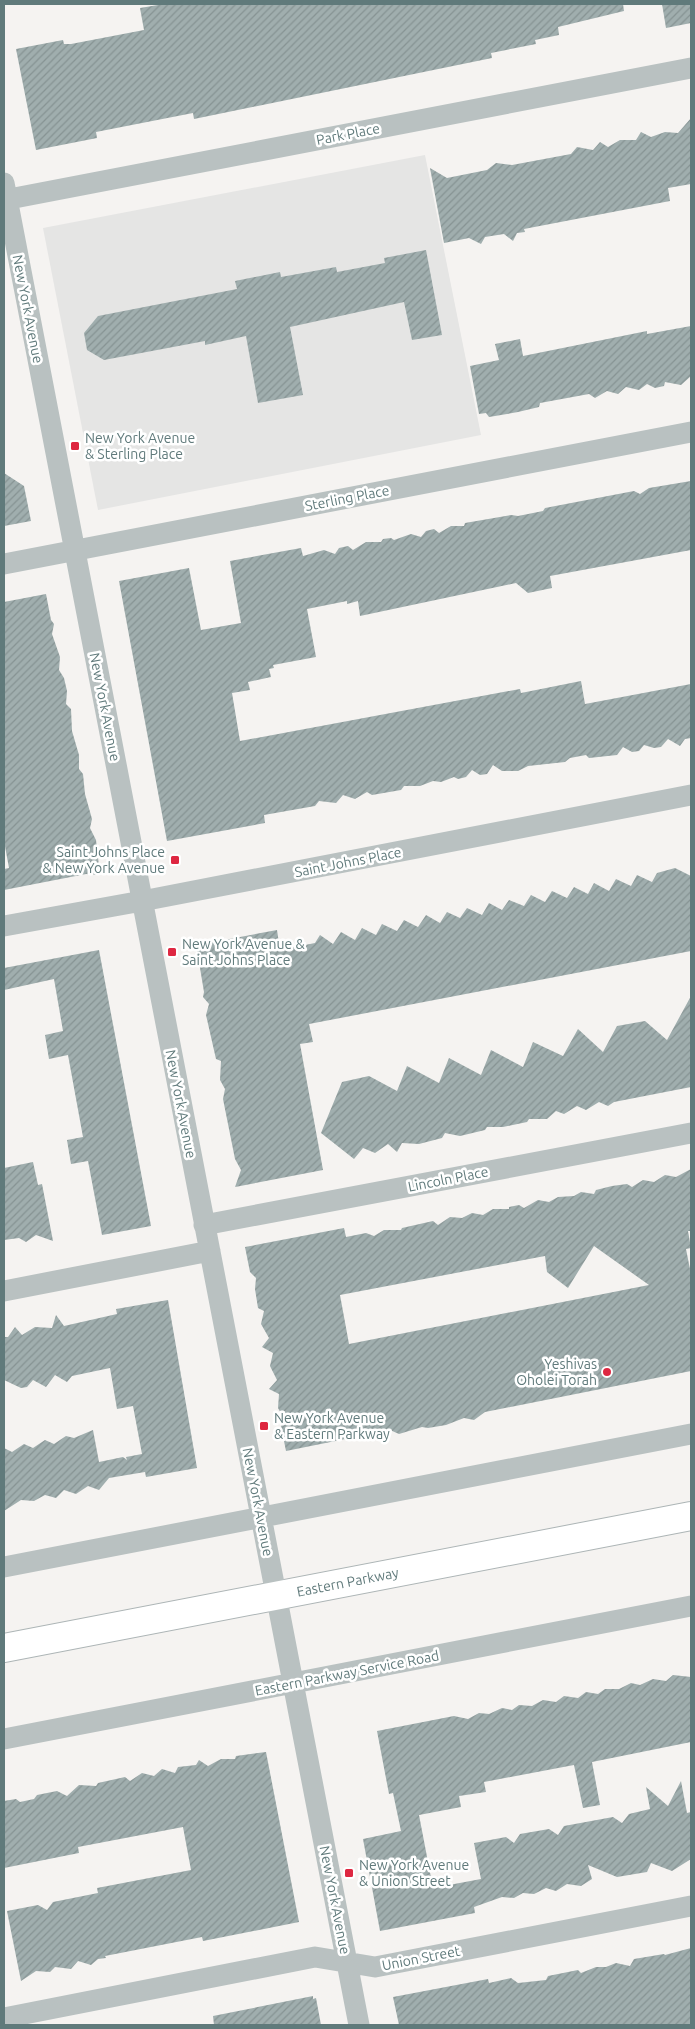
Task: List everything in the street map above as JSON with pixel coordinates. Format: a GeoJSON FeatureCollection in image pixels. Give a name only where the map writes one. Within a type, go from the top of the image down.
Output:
{"type":"FeatureCollection","features":[{"type":"Feature","properties":{"kind":"main road","name":"Eastern Parkway"},"geometry":{"type":"LineString","coordinates":[[4,1648],[691,1516]]}},
{"type":"Feature","properties":{"kind":"street","name":"Park Place"},"geometry":{"type":"LineString","coordinates":[[5,194],[691,68]]}},
{"type":"Feature","properties":{"kind":"street","name":"New York Avenue"},"geometry":{"type":"LineString","coordinates":[[5,194],[359,2025]]}},
{"type":"Feature","properties":{"kind":"street","name":"Sterling Place"},"geometry":{"type":"LineString","coordinates":[[4,564],[691,432]]}},
{"type":"Feature","properties":{"kind":"street","name":"Saint Johns Place"},"geometry":{"type":"LineString","coordinates":[[4,926],[691,795]]}},
{"type":"Feature","properties":{"kind":"street","name":"Lincoln Place"},"geometry":{"type":"LineString","coordinates":[[204,1225],[691,1134]]}},
{"type":"Feature","properties":{"kind":"street"},"geometry":{"type":"LineString","coordinates":[[4,1291],[210,1252]]}},
{"type":"Feature","properties":{"kind":"street"},"geometry":{"type":"LineString","coordinates":[[4,1566],[691,1434]]}},
{"type":"Feature","properties":{"kind":"street","name":"Eastern Parkway Service Road"},"geometry":{"type":"LineString","coordinates":[[4,1739],[691,1606]]}},
{"type":"Feature","properties":{"kind":"street","name":"Union Street"},"geometry":{"type":"LineString","coordinates":[[4,2018],[315,1957],[375,1967],[691,1906]]}},
{"type":"Feature","properties":{"kind":"shaded area"},"geometry":{"type":"Polygon","coordinates":[[[425,155],[481,435],[98,510],[43,228],[425,155]]]}},
{"type":"Feature","properties":{"kind":"building"},"geometry":{"type":"Polygon","coordinates":[[[164,4],[623,4],[624,11],[558,27],[559,35],[535,40],[536,44],[491,53],[492,58],[194,119],[193,113],[96,132],[97,138],[36,150],[16,49],[63,40],[64,44],[71,44],[144,30],[140,8],[164,4]]]}},
{"type":"Feature","properties":{"kind":"building"},"geometry":{"type":"Polygon","coordinates":[[[662,4],[691,4],[691,23],[666,28],[662,4]]]}},
{"type":"Feature","properties":{"kind":"building"},"geometry":{"type":"Polygon","coordinates":[[[691,118],[691,184],[668,188],[670,201],[524,229],[525,232],[517,233],[513,241],[504,234],[485,237],[481,244],[469,238],[444,243],[430,168],[447,178],[487,170],[496,163],[512,165],[571,154],[577,147],[593,150],[600,142],[608,147],[620,140],[636,140],[641,132],[651,137],[665,132],[678,133],[691,118]]]}},
{"type":"Feature","properties":{"kind":"building"},"geometry":{"type":"Polygon","coordinates":[[[426,250],[442,335],[412,340],[404,302],[290,327],[303,395],[258,403],[246,336],[205,345],[205,341],[104,360],[87,350],[84,333],[98,316],[237,289],[235,281],[280,272],[281,277],[336,267],[337,272],[385,263],[384,258],[426,250]]]}},
{"type":"Feature","properties":{"kind":"building"},"geometry":{"type":"Polygon","coordinates":[[[691,326],[691,376],[681,385],[665,382],[664,386],[655,388],[647,384],[639,390],[626,387],[618,394],[607,391],[595,398],[589,394],[540,403],[539,407],[518,412],[489,417],[486,413],[479,414],[470,366],[499,360],[495,344],[520,339],[523,356],[647,331],[647,334],[691,326]]]}},
{"type":"Feature","properties":{"kind":"building"},"geometry":{"type":"Polygon","coordinates":[[[4,473],[24,486],[31,521],[4,526],[4,473]]]}},
{"type":"Feature","properties":{"kind":"building"},"geometry":{"type":"Polygon","coordinates":[[[691,481],[691,550],[550,576],[552,588],[528,593],[516,583],[360,616],[358,601],[347,604],[347,601],[307,609],[316,657],[273,665],[274,668],[269,669],[271,677],[248,682],[250,690],[232,693],[240,741],[520,689],[521,693],[581,681],[585,704],[691,684],[691,738],[685,739],[680,746],[668,739],[661,747],[654,748],[644,745],[639,751],[632,752],[623,747],[617,755],[589,758],[586,755],[570,758],[565,762],[528,766],[518,771],[502,771],[493,765],[487,774],[480,775],[472,770],[466,777],[458,779],[454,777],[441,782],[433,781],[420,786],[404,786],[401,790],[372,795],[367,792],[355,799],[343,795],[336,803],[319,801],[315,806],[264,815],[265,823],[167,841],[119,581],[189,568],[201,630],[241,623],[230,561],[301,548],[303,556],[324,550],[335,554],[339,548],[348,546],[353,550],[366,542],[381,542],[383,539],[391,538],[394,540],[411,534],[421,537],[426,531],[434,529],[439,533],[451,526],[464,526],[465,523],[511,515],[518,516],[543,511],[545,508],[634,491],[640,494],[649,488],[691,481]]]}},
{"type":"Feature","properties":{"kind":"building"},"geometry":{"type":"Polygon","coordinates":[[[46,594],[51,620],[54,624],[52,634],[60,657],[59,670],[64,678],[67,691],[66,704],[71,709],[72,731],[79,755],[79,769],[83,774],[85,794],[92,819],[90,828],[96,840],[100,875],[86,874],[4,890],[4,869],[9,868],[4,841],[4,602],[46,594]]]}},
{"type":"Feature","properties":{"kind":"building"},"geometry":{"type":"Polygon","coordinates":[[[675,868],[691,876],[691,951],[309,1024],[313,1042],[300,1044],[323,1170],[235,1187],[241,1170],[235,1159],[223,1099],[225,1089],[220,1080],[221,1061],[216,1059],[206,1015],[209,1004],[203,997],[198,945],[277,930],[280,950],[315,943],[320,935],[333,944],[341,932],[355,940],[362,928],[376,935],[382,924],[397,931],[404,920],[418,927],[426,915],[440,923],[447,912],[460,918],[467,908],[482,915],[489,903],[502,910],[509,900],[524,906],[531,895],[545,902],[552,891],[567,898],[574,887],[588,894],[594,883],[609,891],[616,879],[631,886],[637,875],[652,882],[657,873],[675,868]]]}},
{"type":"Feature","properties":{"kind":"building"},"geometry":{"type":"Polygon","coordinates":[[[99,950],[151,1226],[102,1235],[88,1161],[71,1164],[67,1140],[83,1137],[68,1055],[49,1059],[45,1035],[63,1031],[54,979],[4,990],[4,968],[99,950]]]}},
{"type":"Feature","properties":{"kind":"building"},"geometry":{"type":"Polygon","coordinates":[[[691,996],[691,1087],[614,1102],[608,1106],[599,1102],[586,1110],[577,1106],[564,1114],[556,1111],[547,1119],[529,1119],[527,1122],[503,1127],[487,1127],[485,1130],[460,1136],[445,1133],[442,1138],[419,1144],[402,1143],[397,1152],[388,1144],[375,1153],[363,1148],[354,1159],[321,1133],[342,1082],[369,1076],[397,1091],[407,1066],[439,1083],[449,1058],[481,1075],[491,1050],[523,1067],[533,1042],[563,1056],[578,1029],[603,1052],[617,1026],[645,1021],[667,1040],[691,996]]]}},
{"type":"Feature","properties":{"kind":"building"},"geometry":{"type":"Polygon","coordinates":[[[33,1162],[38,1185],[42,1184],[53,1241],[36,1235],[26,1242],[19,1238],[4,1240],[4,1168],[33,1162]]]}},
{"type":"Feature","properties":{"kind":"building"},"geometry":{"type":"Polygon","coordinates":[[[691,1169],[691,1231],[688,1231],[691,1248],[686,1249],[691,1274],[691,1371],[485,1412],[474,1420],[464,1418],[446,1425],[422,1427],[399,1434],[390,1430],[286,1451],[281,1426],[285,1421],[278,1408],[279,1394],[269,1389],[277,1380],[270,1366],[273,1353],[262,1347],[269,1338],[261,1324],[264,1311],[258,1308],[255,1289],[256,1278],[250,1272],[245,1247],[344,1228],[346,1237],[366,1233],[374,1236],[384,1230],[401,1230],[402,1228],[433,1221],[438,1225],[450,1217],[462,1218],[472,1213],[483,1215],[493,1209],[509,1209],[509,1207],[519,1205],[524,1208],[538,1200],[549,1202],[558,1197],[574,1196],[581,1192],[594,1194],[596,1190],[612,1186],[627,1184],[632,1187],[643,1180],[654,1182],[665,1175],[676,1177],[691,1169]],[[594,1246],[568,1288],[547,1272],[545,1256],[340,1295],[349,1344],[649,1285],[594,1246]]]}},
{"type":"Feature","properties":{"kind":"building"},"geometry":{"type":"Polygon","coordinates":[[[168,1300],[197,1468],[146,1477],[145,1472],[109,1478],[99,1490],[88,1486],[76,1494],[64,1490],[56,1498],[45,1495],[34,1501],[21,1500],[4,1511],[4,1448],[12,1452],[24,1444],[33,1448],[45,1440],[54,1444],[66,1436],[74,1438],[93,1430],[99,1462],[123,1457],[127,1460],[126,1457],[142,1454],[133,1406],[117,1409],[110,1368],[72,1376],[67,1382],[55,1375],[46,1387],[33,1380],[27,1387],[21,1388],[4,1380],[4,1337],[8,1337],[15,1327],[22,1335],[35,1327],[52,1328],[56,1315],[64,1326],[117,1314],[116,1309],[168,1300]]]}},
{"type":"Feature","properties":{"kind":"building"},"geometry":{"type":"Polygon","coordinates":[[[673,1675],[691,1677],[691,1742],[592,1762],[600,1805],[583,1808],[574,1765],[484,1782],[486,1792],[459,1796],[461,1807],[419,1815],[433,1888],[481,1879],[474,1843],[506,1837],[514,1843],[520,1834],[549,1829],[558,1835],[564,1826],[613,1817],[622,1823],[629,1814],[650,1809],[646,1787],[668,1806],[681,1781],[687,1813],[691,1812],[691,1859],[672,1871],[651,1863],[647,1872],[617,1877],[588,1865],[592,1879],[581,1886],[567,1884],[556,1891],[546,1888],[534,1894],[523,1893],[514,1898],[502,1897],[474,1907],[475,1913],[380,1931],[363,1839],[401,1831],[393,1793],[389,1794],[377,1731],[454,1716],[468,1719],[479,1713],[489,1714],[502,1708],[512,1710],[519,1705],[532,1706],[543,1700],[556,1702],[564,1696],[578,1698],[586,1692],[598,1694],[605,1689],[619,1689],[631,1683],[640,1685],[653,1679],[666,1681],[673,1675]]]}},
{"type":"Feature","properties":{"kind":"building"},"geometry":{"type":"Polygon","coordinates":[[[266,1752],[299,1922],[203,1941],[202,1937],[105,1956],[106,1958],[98,1959],[91,1965],[78,1961],[71,1969],[55,1967],[50,1972],[36,1971],[21,1981],[7,1911],[38,1905],[47,1910],[53,1902],[98,1893],[97,1888],[191,1870],[183,1827],[78,1847],[79,1853],[4,1868],[4,1801],[16,1799],[20,1802],[34,1799],[37,1795],[57,1791],[67,1796],[79,1785],[96,1786],[98,1783],[125,1777],[130,1781],[142,1773],[154,1776],[162,1769],[175,1773],[178,1767],[196,1765],[199,1760],[208,1766],[221,1759],[235,1759],[236,1756],[266,1752]]]}},
{"type":"Feature","properties":{"kind":"building"},"geometry":{"type":"Polygon","coordinates":[[[691,1948],[691,2025],[399,2025],[393,1997],[488,1979],[489,1983],[511,1978],[518,1983],[546,1980],[548,1976],[578,1970],[581,1973],[596,1967],[606,1967],[616,1963],[630,1966],[634,1959],[665,1955],[691,1948]]]}},
{"type":"Feature","properties":{"kind":"building"},"geometry":{"type":"Polygon","coordinates":[[[313,1996],[313,1999],[316,1998],[321,2025],[214,2025],[213,2016],[313,1996]]]}},
{"type":"Feature","properties":{"kind":"place","name":"New York Avenue & Sterling Place"},"geometry":{"type":"Point","coordinates":[75,446]}},
{"type":"Feature","properties":{"kind":"place","name":"Saint Johns Place & New York Avenue"},"geometry":{"type":"Point","coordinates":[175,860]}},
{"type":"Feature","properties":{"kind":"place","name":"New York Avenue & Saint Johns Place"},"geometry":{"type":"Point","coordinates":[172,952]}},
{"type":"Feature","properties":{"kind":"place","name":"Yeshivas Oholei Torah"},"geometry":{"type":"Point","coordinates":[607,1372]}},
{"type":"Feature","properties":{"kind":"place","name":"New York Avenue & Eastern Parkway"},"geometry":{"type":"Point","coordinates":[264,1426]}},
{"type":"Feature","properties":{"kind":"place","name":"New York Avenue & Union Street"},"geometry":{"type":"Point","coordinates":[349,1873]}}]}
